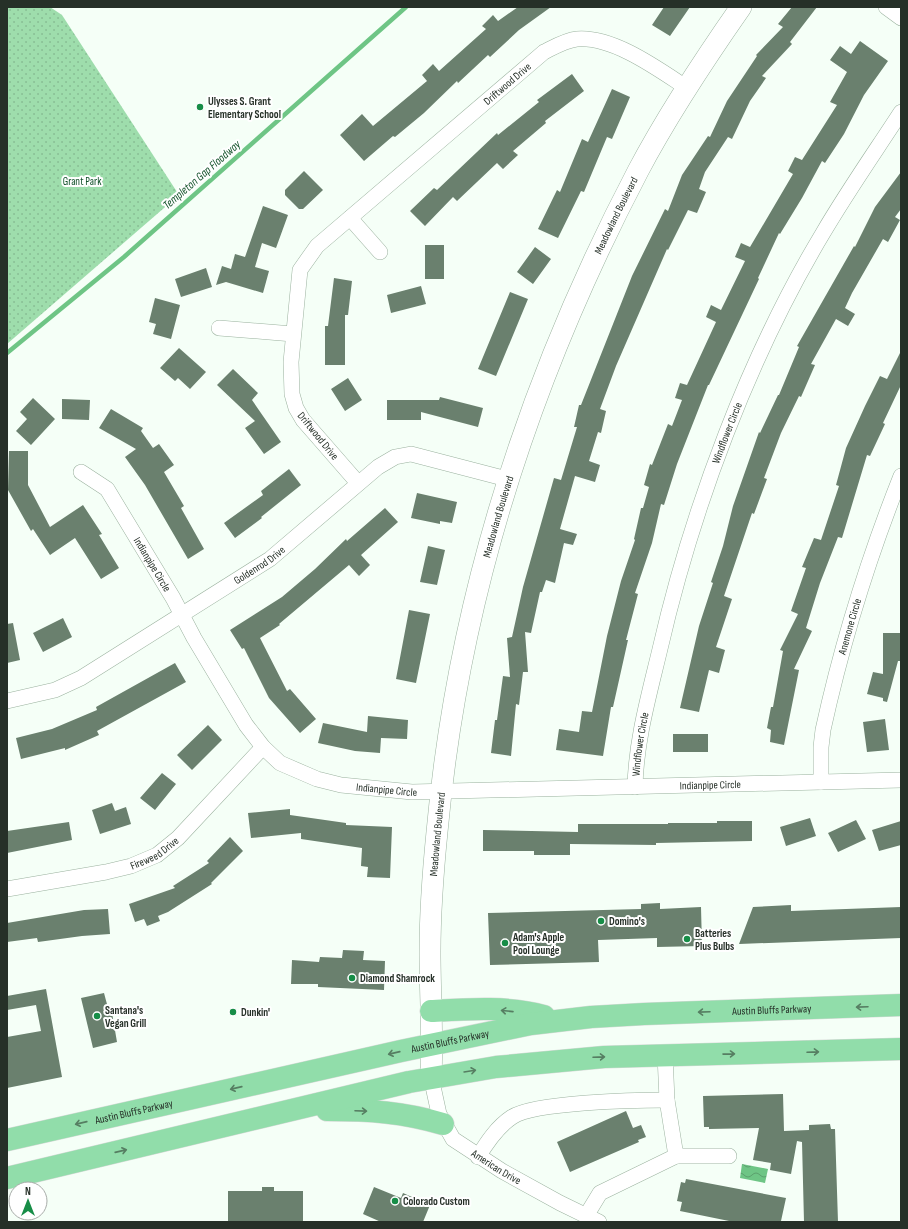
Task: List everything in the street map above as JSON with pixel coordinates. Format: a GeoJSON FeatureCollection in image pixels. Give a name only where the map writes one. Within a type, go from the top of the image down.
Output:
{"type":"FeatureCollection","features":[{"type":"Feature","properties":{"kind":"main road","name":"Austin Bluffs Parkway"},"geometry":{"type":"LineString","coordinates":[[7,1140],[432,1044],[531,1024],[644,1014],[901,1005]]}},
{"type":"Feature","properties":{"kind":"main road"},"geometry":{"type":"LineString","coordinates":[[431,1011],[500,1010],[534,1013],[559,1021]]}},
{"type":"Feature","properties":{"kind":"main road"},"geometry":{"type":"LineString","coordinates":[[7,1178],[431,1078],[496,1067],[555,1060],[666,1055],[901,1049]]}},
{"type":"Feature","properties":{"kind":"main road"},"geometry":{"type":"LineString","coordinates":[[294,1110],[391,1113],[415,1116],[443,1124]]}},
{"type":"Feature","properties":{"kind":"street","name":"Meadowland Boulevard"},"geometry":{"type":"LineString","coordinates":[[431,1078],[432,894],[441,792],[453,709],[466,636],[487,550],[507,479],[552,355],[586,276],[639,170],[687,88],[741,7]]}},
{"type":"Feature","properties":{"kind":"street"},"geometry":{"type":"LineString","coordinates":[[886,7],[901,18]]}},
{"type":"Feature","properties":{"kind":"street","name":"Driftwood Drive"},"geometry":{"type":"LineString","coordinates":[[358,484],[311,431],[296,408],[292,394],[291,378],[293,334],[300,270],[317,246],[544,52],[561,44],[576,39],[595,38],[615,45],[687,88]]}},
{"type":"Feature","properties":{"kind":"street","name":"Windflower Circle"},"geometry":{"type":"LineString","coordinates":[[635,787],[638,748],[665,627],[701,504],[741,398],[774,327],[822,233],[901,112]]}},
{"type":"Feature","properties":{"kind":"street"},"geometry":{"type":"LineString","coordinates":[[350,218],[380,252]]}},
{"type":"Feature","properties":{"kind":"street"},"geometry":{"type":"LineString","coordinates":[[219,328],[293,334]]}},
{"type":"Feature","properties":{"kind":"street","name":"Goldenrod Drive"},"geometry":{"type":"LineString","coordinates":[[7,701],[55,690],[81,678],[270,559],[378,467],[395,457],[411,454],[507,479]]}},
{"type":"Feature","properties":{"kind":"street","name":"Indianpipe Circle"},"geometry":{"type":"LineString","coordinates":[[81,472],[107,489],[246,725],[263,747],[280,763],[296,771],[341,785],[405,791],[441,792],[901,780]]}},
{"type":"Feature","properties":{"kind":"street","name":"Anemone Circle"},"geometry":{"type":"LineString","coordinates":[[821,782],[821,747],[824,730],[852,613],[878,532],[901,476]]}},
{"type":"Feature","properties":{"kind":"street","name":"Fireweed Drive"},"geometry":{"type":"LineString","coordinates":[[7,889],[106,872],[131,866],[157,855],[178,838],[263,747]]}},
{"type":"Feature","properties":{"kind":"street"},"geometry":{"type":"LineString","coordinates":[[666,1055],[667,1100],[676,1156]]}},
{"type":"Feature","properties":{"kind":"street","name":"American Drive"},"geometry":{"type":"LineString","coordinates":[[431,1078],[439,1114],[443,1124],[453,1139],[478,1157],[593,1219]]}},
{"type":"Feature","properties":{"kind":"street"},"geometry":{"type":"LineString","coordinates":[[478,1157],[488,1139],[500,1127],[512,1117],[524,1112],[631,1100],[667,1100]]}},
{"type":"Feature","properties":{"kind":"street"},"geometry":{"type":"LineString","coordinates":[[593,1219],[600,1193],[676,1156],[729,1156]]}},
{"type":"Feature","properties":{"kind":"green space","name":"Grant Park"},"geometry":{"type":"Polygon","coordinates":[[[7,7],[50,7],[62,15],[179,195],[7,344],[7,7]]]}},
{"type":"Feature","properties":{"kind":"water"},"geometry":{"type":"Polygon","coordinates":[[[742,1164],[768,1169],[765,1183],[740,1178],[742,1164]]]}},
{"type":"Feature","properties":{"kind":"building"},"geometry":{"type":"Polygon","coordinates":[[[518,7],[551,7],[519,30],[490,57],[488,55],[458,83],[457,81],[424,113],[395,137],[393,136],[364,161],[340,135],[362,114],[373,126],[427,81],[422,75],[433,64],[439,71],[486,29],[482,26],[493,15],[498,21],[518,7]]]}},
{"type":"Feature","properties":{"kind":"building"},"geometry":{"type":"Polygon","coordinates":[[[664,7],[690,7],[670,36],[652,25],[664,7]]]}},
{"type":"Feature","properties":{"kind":"building"},"geometry":{"type":"Polygon","coordinates":[[[792,7],[817,7],[790,42],[792,44],[762,76],[766,78],[750,101],[732,139],[728,137],[705,172],[699,189],[706,192],[697,213],[688,210],[668,250],[667,249],[616,366],[600,409],[606,411],[601,433],[598,432],[589,461],[600,465],[595,482],[575,476],[560,529],[577,534],[573,545],[564,543],[555,583],[546,580],[542,592],[540,592],[531,633],[525,632],[528,672],[523,672],[519,705],[516,704],[511,756],[491,753],[503,676],[510,677],[507,638],[512,637],[523,587],[554,478],[561,480],[577,427],[574,427],[579,405],[581,405],[632,276],[665,209],[668,211],[682,175],[708,136],[710,137],[727,101],[757,56],[756,55],[783,27],[778,24],[792,7]]]}},
{"type":"Feature","properties":{"kind":"building"},"geometry":{"type":"Polygon","coordinates":[[[860,41],[888,61],[864,95],[844,134],[825,163],[822,161],[802,198],[780,234],[779,233],[758,278],[759,279],[708,385],[677,464],[664,505],[661,504],[652,543],[635,593],[638,594],[626,640],[628,640],[613,707],[611,707],[603,756],[556,750],[559,729],[579,732],[582,711],[592,712],[607,636],[621,581],[635,540],[641,508],[643,508],[649,487],[644,485],[650,464],[652,465],[668,424],[672,426],[682,400],[675,398],[680,383],[687,385],[716,322],[706,317],[711,305],[721,310],[745,261],[735,257],[741,243],[750,247],[793,174],[788,171],[795,157],[802,160],[837,105],[830,102],[847,72],[830,60],[840,46],[851,54],[860,41]]]}},
{"type":"Feature","properties":{"kind":"building"},"geometry":{"type":"Polygon","coordinates":[[[572,74],[584,91],[545,121],[546,123],[513,151],[518,155],[503,169],[497,163],[457,201],[453,197],[425,226],[410,211],[434,188],[437,190],[497,133],[498,135],[539,102],[537,100],[572,74]]]}},
{"type":"Feature","properties":{"kind":"building"},"geometry":{"type":"Polygon","coordinates":[[[612,89],[630,97],[612,139],[607,137],[584,192],[581,191],[558,238],[538,229],[557,190],[560,192],[582,139],[588,142],[612,89]]]}},
{"type":"Feature","properties":{"kind":"building"},"geometry":{"type":"Polygon","coordinates":[[[304,171],[323,190],[303,209],[299,209],[285,195],[285,190],[304,171]]]}},
{"type":"Feature","properties":{"kind":"building"},"geometry":{"type":"Polygon","coordinates":[[[901,172],[901,209],[895,217],[900,220],[888,242],[883,239],[852,293],[845,308],[855,314],[848,326],[836,319],[811,364],[815,365],[801,397],[799,396],[781,433],[764,478],[767,479],[754,514],[752,513],[724,596],[732,599],[716,647],[725,650],[719,673],[709,670],[699,712],[680,708],[699,626],[713,583],[711,582],[723,546],[733,506],[759,432],[760,433],[779,395],[799,347],[797,346],[854,246],[855,247],[875,207],[901,172]]]}},
{"type":"Feature","properties":{"kind":"building"},"geometry":{"type":"Polygon","coordinates":[[[263,206],[288,215],[276,248],[262,243],[255,267],[269,271],[263,293],[226,282],[216,285],[222,266],[231,269],[235,254],[245,257],[263,206]]]}},
{"type":"Feature","properties":{"kind":"building"},"geometry":{"type":"Polygon","coordinates":[[[425,245],[444,245],[444,279],[425,279],[425,245]]]}},
{"type":"Feature","properties":{"kind":"building"},"geometry":{"type":"Polygon","coordinates":[[[535,247],[551,259],[533,284],[517,272],[535,247]]]}},
{"type":"Feature","properties":{"kind":"building"},"geometry":{"type":"Polygon","coordinates":[[[206,268],[212,287],[181,297],[175,279],[206,268]]]}},
{"type":"Feature","properties":{"kind":"building"},"geometry":{"type":"Polygon","coordinates":[[[334,278],[352,281],[348,315],[345,315],[345,365],[325,365],[325,326],[328,326],[334,278]]]}},
{"type":"Feature","properties":{"kind":"building"},"geometry":{"type":"Polygon","coordinates":[[[421,286],[426,304],[391,313],[387,295],[421,286]]]}},
{"type":"Feature","properties":{"kind":"building"},"geometry":{"type":"Polygon","coordinates":[[[510,292],[528,299],[496,376],[478,369],[510,292]]]}},
{"type":"Feature","properties":{"kind":"building"},"geometry":{"type":"Polygon","coordinates":[[[155,298],[180,305],[171,339],[153,334],[156,324],[149,322],[155,298]]]}},
{"type":"Feature","properties":{"kind":"building"},"geometry":{"type":"Polygon","coordinates":[[[179,348],[206,372],[190,389],[178,378],[175,381],[160,368],[179,348]]]}},
{"type":"Feature","properties":{"kind":"building"},"geometry":{"type":"Polygon","coordinates":[[[901,351],[901,385],[883,423],[885,424],[870,456],[867,455],[842,538],[838,537],[820,583],[806,628],[812,631],[794,669],[799,670],[784,745],[770,742],[771,730],[767,728],[771,707],[773,707],[783,651],[780,650],[798,614],[791,611],[806,568],[802,567],[814,538],[821,540],[839,486],[836,485],[846,448],[865,406],[880,376],[887,379],[901,351]]]}},
{"type":"Feature","properties":{"kind":"building"},"geometry":{"type":"Polygon","coordinates":[[[233,369],[258,393],[252,400],[281,442],[264,454],[245,428],[255,421],[217,385],[233,369]]]}},
{"type":"Feature","properties":{"kind":"building"},"geometry":{"type":"Polygon","coordinates":[[[348,378],[362,400],[345,411],[331,389],[348,378]]]}},
{"type":"Feature","properties":{"kind":"building"},"geometry":{"type":"Polygon","coordinates":[[[440,397],[483,408],[478,427],[421,412],[421,420],[387,420],[387,400],[439,400],[440,397]]]}},
{"type":"Feature","properties":{"kind":"building"},"geometry":{"type":"Polygon","coordinates":[[[33,398],[55,419],[31,445],[16,431],[27,419],[20,412],[33,398]]]}},
{"type":"Feature","properties":{"kind":"building"},"geometry":{"type":"Polygon","coordinates":[[[62,399],[90,400],[89,420],[62,419],[62,399]]]}},
{"type":"Feature","properties":{"kind":"building"},"geometry":{"type":"Polygon","coordinates":[[[111,409],[143,428],[141,431],[153,448],[159,444],[174,465],[164,472],[184,506],[181,508],[204,549],[188,559],[145,485],[125,457],[136,449],[99,428],[111,409]]]}},
{"type":"Feature","properties":{"kind":"building"},"geometry":{"type":"Polygon","coordinates":[[[9,451],[28,451],[28,485],[50,527],[83,505],[102,534],[99,535],[119,568],[101,579],[75,538],[50,555],[33,529],[31,531],[8,490],[9,451]]]}},
{"type":"Feature","properties":{"kind":"building"},"geometry":{"type":"Polygon","coordinates":[[[289,469],[301,485],[261,517],[262,518],[235,538],[224,523],[263,495],[261,491],[289,469]]]}},
{"type":"Feature","properties":{"kind":"building"},"geometry":{"type":"Polygon","coordinates":[[[417,493],[457,502],[452,523],[440,521],[440,524],[411,518],[417,493]]]}},
{"type":"Feature","properties":{"kind":"building"},"geometry":{"type":"Polygon","coordinates":[[[385,508],[398,522],[361,555],[370,565],[359,576],[349,565],[279,624],[280,625],[260,638],[287,691],[290,689],[316,719],[300,733],[269,698],[244,648],[242,649],[230,630],[282,597],[315,569],[346,539],[347,541],[385,508]]]}},
{"type":"Feature","properties":{"kind":"building"},"geometry":{"type":"Polygon","coordinates":[[[428,546],[445,550],[437,585],[420,582],[428,546]]]}},
{"type":"Feature","properties":{"kind":"building"},"geometry":{"type":"Polygon","coordinates":[[[409,610],[430,614],[416,683],[396,679],[409,610]]]}},
{"type":"Feature","properties":{"kind":"building"},"geometry":{"type":"Polygon","coordinates":[[[63,618],[72,637],[43,652],[33,633],[63,618]]]}},
{"type":"Feature","properties":{"kind":"building"},"geometry":{"type":"Polygon","coordinates":[[[13,623],[20,660],[7,663],[7,624],[13,623]]]}},
{"type":"Feature","properties":{"kind":"building"},"geometry":{"type":"Polygon","coordinates":[[[883,633],[901,633],[901,661],[898,661],[887,702],[883,701],[883,698],[867,694],[873,672],[883,674],[883,633]]]}},
{"type":"Feature","properties":{"kind":"building"},"geometry":{"type":"Polygon","coordinates":[[[175,663],[186,682],[97,731],[99,735],[65,750],[65,748],[21,759],[16,738],[52,729],[97,710],[96,707],[175,663]]]}},
{"type":"Feature","properties":{"kind":"building"},"geometry":{"type":"Polygon","coordinates":[[[368,716],[408,720],[407,739],[381,738],[380,753],[355,751],[318,743],[323,723],[367,732],[368,716]]]}},
{"type":"Feature","properties":{"kind":"building"},"geometry":{"type":"Polygon","coordinates":[[[885,719],[889,750],[867,752],[863,722],[885,719]]]}},
{"type":"Feature","properties":{"kind":"building"},"geometry":{"type":"Polygon","coordinates":[[[208,725],[222,740],[192,770],[177,755],[208,725]]]}},
{"type":"Feature","properties":{"kind":"building"},"geometry":{"type":"Polygon","coordinates":[[[673,734],[708,734],[708,752],[673,752],[673,734]]]}},
{"type":"Feature","properties":{"kind":"building"},"geometry":{"type":"Polygon","coordinates":[[[162,773],[176,784],[155,810],[140,798],[162,773]]]}},
{"type":"Feature","properties":{"kind":"building"},"geometry":{"type":"Polygon","coordinates":[[[112,803],[115,811],[126,807],[131,824],[100,834],[92,810],[112,803]]]}},
{"type":"Feature","properties":{"kind":"building"},"geometry":{"type":"Polygon","coordinates":[[[290,809],[290,815],[346,823],[346,825],[392,827],[390,878],[367,877],[368,867],[361,866],[362,848],[301,839],[301,833],[251,838],[248,813],[290,809]]]}},
{"type":"Feature","properties":{"kind":"building"},"geometry":{"type":"Polygon","coordinates":[[[810,818],[816,836],[786,846],[780,827],[810,818]]]}},
{"type":"Feature","properties":{"kind":"building"},"geometry":{"type":"Polygon","coordinates":[[[856,820],[866,839],[838,852],[828,833],[856,820]]]}},
{"type":"Feature","properties":{"kind":"building"},"geometry":{"type":"Polygon","coordinates":[[[717,821],[752,821],[752,841],[656,843],[656,845],[570,844],[570,855],[534,855],[534,851],[483,851],[483,830],[578,832],[578,824],[717,823],[717,821]]]}},
{"type":"Feature","properties":{"kind":"building"},"geometry":{"type":"Polygon","coordinates":[[[901,821],[901,845],[879,851],[872,830],[901,821]]]}},
{"type":"Feature","properties":{"kind":"building"},"geometry":{"type":"Polygon","coordinates":[[[69,822],[72,840],[7,853],[7,831],[69,822]]]}},
{"type":"Feature","properties":{"kind":"building"},"geometry":{"type":"Polygon","coordinates":[[[230,837],[243,851],[211,883],[212,884],[168,912],[158,916],[160,921],[147,926],[144,919],[135,922],[129,904],[175,888],[173,886],[209,863],[207,861],[230,837]]]}},
{"type":"Feature","properties":{"kind":"building"},"geometry":{"type":"Polygon","coordinates":[[[660,903],[660,909],[701,907],[702,946],[657,947],[657,938],[598,940],[599,962],[490,965],[488,913],[641,909],[641,904],[660,903]]]}},
{"type":"Feature","properties":{"kind":"building"},"geometry":{"type":"Polygon","coordinates":[[[791,905],[791,911],[901,907],[901,938],[739,944],[753,907],[791,905]]]}},
{"type":"Feature","properties":{"kind":"building"},"geometry":{"type":"Polygon","coordinates":[[[108,909],[110,934],[38,942],[37,938],[7,942],[7,923],[84,910],[108,909]]]}},
{"type":"Feature","properties":{"kind":"building"},"geometry":{"type":"Polygon","coordinates":[[[343,950],[364,951],[363,960],[385,961],[384,990],[318,987],[318,984],[291,984],[292,960],[319,962],[320,957],[342,958],[343,950]]]}},
{"type":"Feature","properties":{"kind":"building"},"geometry":{"type":"Polygon","coordinates":[[[46,989],[62,1077],[7,1088],[7,1037],[41,1031],[36,1005],[7,1010],[7,996],[46,989]]]}},
{"type":"Feature","properties":{"kind":"building"},"geometry":{"type":"Polygon","coordinates":[[[104,993],[108,1008],[111,1007],[117,1042],[93,1048],[81,998],[104,993]]]}},
{"type":"Feature","properties":{"kind":"building"},"geometry":{"type":"Polygon","coordinates":[[[783,1094],[784,1131],[809,1130],[809,1125],[830,1124],[831,1129],[835,1129],[838,1222],[804,1222],[802,1142],[797,1141],[791,1174],[770,1170],[771,1163],[753,1160],[759,1128],[709,1129],[709,1127],[704,1127],[703,1096],[783,1094]]]}},
{"type":"Feature","properties":{"kind":"building"},"geometry":{"type":"Polygon","coordinates":[[[626,1111],[633,1128],[641,1125],[646,1137],[638,1140],[639,1142],[570,1172],[557,1142],[626,1111]]]}},
{"type":"Feature","properties":{"kind":"building"},"geometry":{"type":"Polygon","coordinates":[[[686,1179],[786,1198],[781,1221],[734,1222],[680,1211],[682,1202],[677,1201],[681,1182],[685,1183],[686,1179]]]}},
{"type":"Feature","properties":{"kind":"building"},"geometry":{"type":"Polygon","coordinates":[[[262,1187],[274,1187],[274,1191],[303,1191],[303,1222],[228,1222],[228,1191],[262,1191],[262,1187]]]}},
{"type":"Feature","properties":{"kind":"building","name":"Colorado Custom"},"geometry":{"type":"Polygon","coordinates":[[[374,1187],[401,1198],[403,1193],[430,1205],[423,1222],[381,1222],[363,1214],[374,1187]]]}},
{"type":"Feature","properties":{"kind":"waterway","name":"Templeton Gap Floodway"},"geometry":{"type":"LineString","coordinates":[[7,353],[124,257],[406,7]]}},
{"type":"Feature","properties":{"kind":"place","name":"Ulysses S. Grant Elementary School"},"geometry":{"type":"Point","coordinates":[200,107]}},
{"type":"Feature","properties":{"kind":"place","name":"Domino's"},"geometry":{"type":"Point","coordinates":[601,921]}},
{"type":"Feature","properties":{"kind":"place","name":"Batteries Plus Bulbs"},"geometry":{"type":"Point","coordinates":[687,939]}},
{"type":"Feature","properties":{"kind":"place","name":"Adam's Apple Pool Lounge"},"geometry":{"type":"Point","coordinates":[505,943]}},
{"type":"Feature","properties":{"kind":"place","name":"Diamond Shamrock"},"geometry":{"type":"Point","coordinates":[352,978]}},
{"type":"Feature","properties":{"kind":"place","name":"Dunkin'"},"geometry":{"type":"Point","coordinates":[233,1012]}},
{"type":"Feature","properties":{"kind":"place","name":"Santana's Vegan Grill"},"geometry":{"type":"Point","coordinates":[97,1016]}},
{"type":"Feature","properties":{"kind":"place","name":"Colorado Custom"},"geometry":{"type":"Point","coordinates":[395,1201]}}]}
